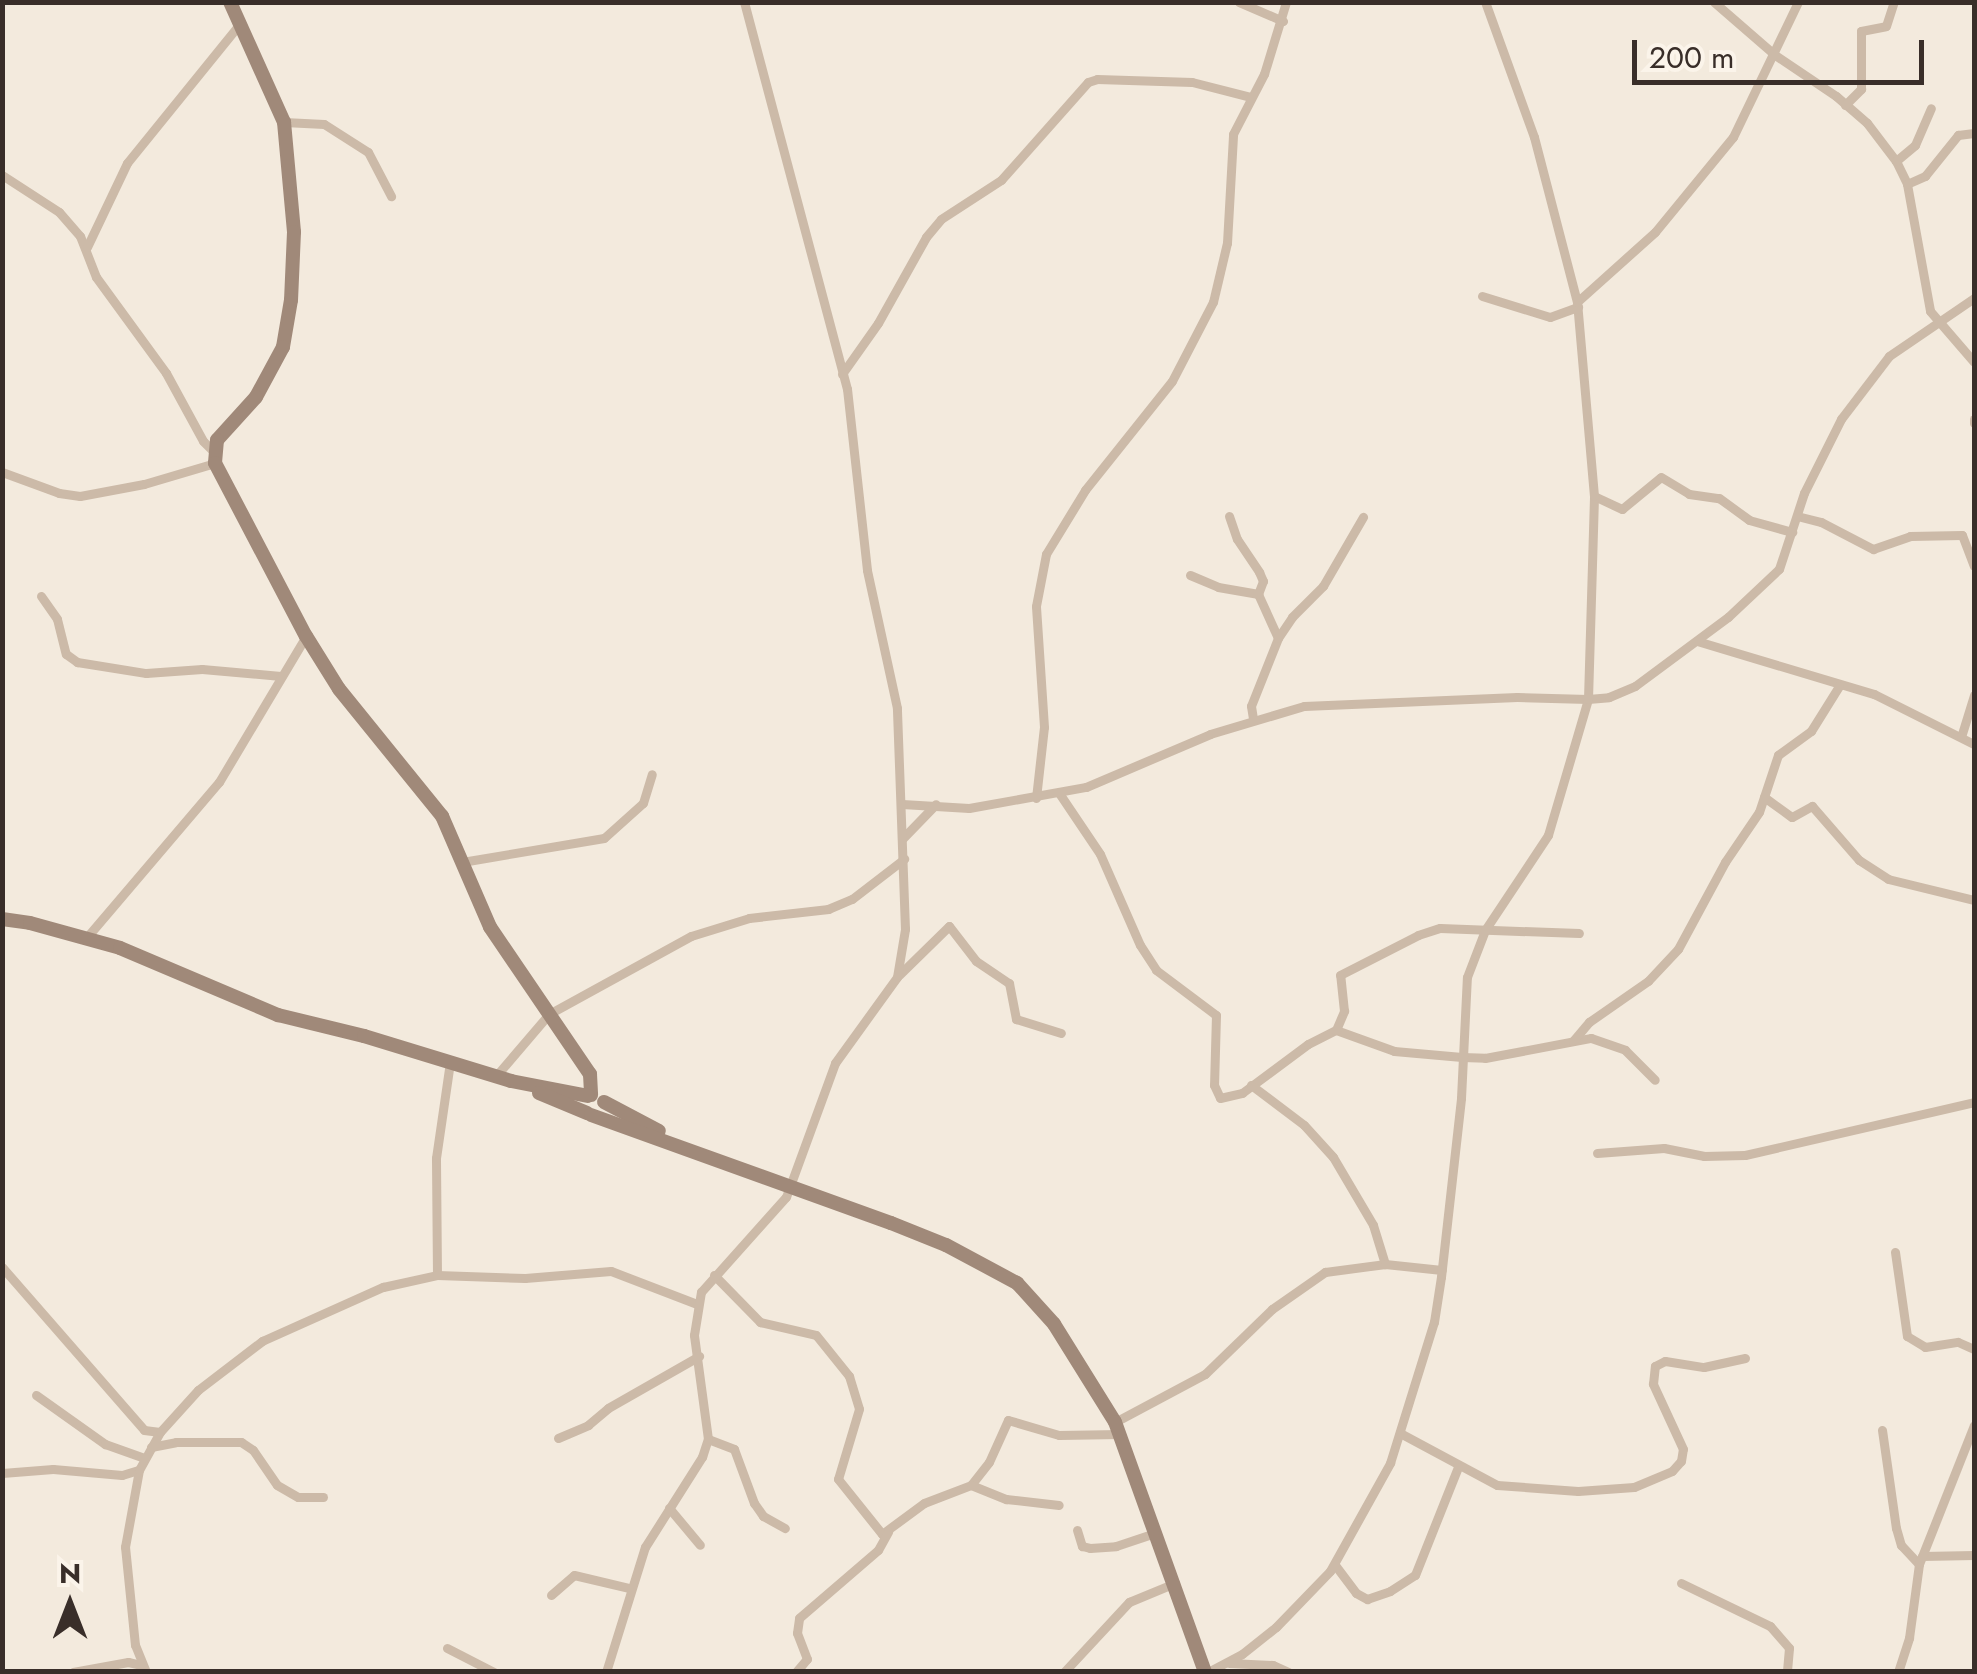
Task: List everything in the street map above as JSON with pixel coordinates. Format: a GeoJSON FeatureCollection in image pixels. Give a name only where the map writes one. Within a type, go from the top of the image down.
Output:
{"type":"FeatureCollection","features":[{"type":"Feature","properties":{"kind":"main road"},"geometry":{"type":"LineString","coordinates":[[230,2],[284,122],[294,232],[291,300],[282,347],[256,396],[226,428],[214,457],[306,636],[339,689],[442,816],[490,926],[590,1074],[603,1110],[589,1114]]}},
{"type":"Feature","properties":{"kind":"main road"},"geometry":{"type":"LineString","coordinates":[[2,920],[86,937],[245,1005],[511,1081],[589,1114],[792,1185],[946,1245],[1016,1283],[1054,1324],[1117,1428],[1207,1672]]}},
{"type":"Feature","properties":{"kind":"main road"},"geometry":{"type":"LineString","coordinates":[[511,1081],[596,1098],[695,1150]]}},
{"type":"Feature","properties":{"kind":"street"},"geometry":{"type":"LineString","coordinates":[[744,2],[854,432],[867,570],[897,708],[905,929],[897,977]]}},
{"type":"Feature","properties":{"kind":"street"},"geometry":{"type":"LineString","coordinates":[[1239,2],[1282,21]]}},
{"type":"Feature","properties":{"kind":"street"},"geometry":{"type":"LineString","coordinates":[[1036,798],[1044,727],[1036,606],[1046,554],[1085,490],[1172,381],[1213,302],[1227,243],[1233,134],[1282,21],[1286,2]]}},
{"type":"Feature","properties":{"kind":"street"},"geometry":{"type":"LineString","coordinates":[[1207,1672],[1226,1664],[1276,1627],[1335,1565],[1372,1502],[1400,1433],[1434,1322],[1442,1270],[1467,978],[1485,930],[1548,836],[1588,699],[1594,496],[1578,305],[1534,137],[1484,2]]}},
{"type":"Feature","properties":{"kind":"street"},"geometry":{"type":"LineString","coordinates":[[1714,2],[1775,55],[1845,105],[1896,161],[1908,184],[1925,296],[1935,320],[1974,361]]}},
{"type":"Feature","properties":{"kind":"street"},"geometry":{"type":"LineString","coordinates":[[1482,296],[1550,317],[1578,305],[1655,232],[1733,138],[1798,2]]}},
{"type":"Feature","properties":{"kind":"street"},"geometry":{"type":"LineString","coordinates":[[1845,105],[1860,88],[1860,31],[1886,26],[1894,2]]}},
{"type":"Feature","properties":{"kind":"street"},"geometry":{"type":"LineString","coordinates":[[87,247],[127,163],[238,26]]}},
{"type":"Feature","properties":{"kind":"street"},"geometry":{"type":"LineString","coordinates":[[842,374],[941,219],[1001,180],[1088,82],[1098,78],[1192,82],[1251,98]]}},
{"type":"Feature","properties":{"kind":"street"},"geometry":{"type":"LineString","coordinates":[[1896,161],[1915,144],[1931,108]]}},
{"type":"Feature","properties":{"kind":"street"},"geometry":{"type":"LineString","coordinates":[[284,122],[324,124],[368,152],[392,196]]}},
{"type":"Feature","properties":{"kind":"street"},"geometry":{"type":"LineString","coordinates":[[1908,184],[1926,176],[1958,135],[1974,134]]}},
{"type":"Feature","properties":{"kind":"street"},"geometry":{"type":"LineString","coordinates":[[2,174],[59,212],[87,247],[96,277],[166,374],[214,457],[144,484],[80,496],[59,493],[2,472]]}},
{"type":"Feature","properties":{"kind":"street"},"geometry":{"type":"LineString","coordinates":[[902,804],[968,808],[1086,787],[1253,719],[1328,703],[1588,699],[1609,697],[1635,686],[1696,641],[1778,569],[1804,493],[1841,419],[1889,356],[1935,320],[1974,298]]}},
{"type":"Feature","properties":{"kind":"street"},"geometry":{"type":"LineString","coordinates":[[1594,496],[1622,509],[1660,477],[1688,494],[1719,498],[1750,520],[1792,532]]}},
{"type":"Feature","properties":{"kind":"street"},"geometry":{"type":"LineString","coordinates":[[1229,516],[1237,538],[1259,572],[1262,581],[1258,594],[1278,638]]}},
{"type":"Feature","properties":{"kind":"street"},"geometry":{"type":"LineString","coordinates":[[1253,719],[1252,706],[1278,638],[1292,616],[1322,586],[1363,516]]}},
{"type":"Feature","properties":{"kind":"street"},"geometry":{"type":"LineString","coordinates":[[1797,516],[1821,522],[1874,548],[1910,536],[1962,535],[1974,566]]}},
{"type":"Feature","properties":{"kind":"street"},"geometry":{"type":"LineString","coordinates":[[1190,575],[1218,587],[1258,594]]}},
{"type":"Feature","properties":{"kind":"street"},"geometry":{"type":"LineString","coordinates":[[42,596],[57,619],[66,654],[77,662],[146,673],[202,669],[282,676]]}},
{"type":"Feature","properties":{"kind":"street"},"geometry":{"type":"LineString","coordinates":[[86,937],[219,782],[306,636]]}},
{"type":"Feature","properties":{"kind":"street"},"geometry":{"type":"LineString","coordinates":[[1696,641],[1874,694],[1974,744]]}},
{"type":"Feature","properties":{"kind":"street"},"geometry":{"type":"LineString","coordinates":[[1573,1041],[1589,1022],[1648,981],[1678,948],[1764,796],[1778,755],[1811,731],[1839,686]]}},
{"type":"Feature","properties":{"kind":"street"},"geometry":{"type":"LineString","coordinates":[[1961,738],[1974,695]]}},
{"type":"Feature","properties":{"kind":"street"},"geometry":{"type":"LineString","coordinates":[[462,862],[604,838],[643,804],[652,774]]}},
{"type":"Feature","properties":{"kind":"street"},"geometry":{"type":"LineString","coordinates":[[1059,793],[1100,854],[1140,945],[1156,970],[1216,1015],[1214,1086],[1220,1098],[1231,1099],[1336,1030],[1344,1011],[1339,978],[1345,971],[1440,928],[1579,933]]}},
{"type":"Feature","properties":{"kind":"street"},"geometry":{"type":"LineString","coordinates":[[1764,796],[1792,817],[1812,806],[1859,860],[1888,879],[1974,900]]}},
{"type":"Feature","properties":{"kind":"street"},"geometry":{"type":"LineString","coordinates":[[903,838],[936,804]]}},
{"type":"Feature","properties":{"kind":"street"},"geometry":{"type":"LineString","coordinates":[[496,1076],[550,1014],[690,936],[725,923],[808,914],[852,899],[904,859]]}},
{"type":"Feature","properties":{"kind":"street"},"geometry":{"type":"LineString","coordinates":[[606,1672],[644,1547],[708,1439],[694,1334],[697,1304],[714,1275],[768,1221],[792,1185],[834,1063],[897,977],[950,926],[976,961],[1009,983],[1016,1020],[1060,1033]]}},
{"type":"Feature","properties":{"kind":"street"},"geometry":{"type":"LineString","coordinates":[[1336,1030],[1394,1051],[1485,1058],[1591,1038],[1609,1042],[1656,1080]]}},
{"type":"Feature","properties":{"kind":"street"},"geometry":{"type":"LineString","coordinates":[[437,1275],[436,1158],[450,1062]]}},
{"type":"Feature","properties":{"kind":"street"},"geometry":{"type":"LineString","coordinates":[[1251,1086],[1304,1125],[1333,1157],[1373,1225],[1385,1264]]}},
{"type":"Feature","properties":{"kind":"street"},"geometry":{"type":"LineString","coordinates":[[1597,1153],[1664,1148],[1704,1156],[1745,1155],[1974,1102]]}},
{"type":"Feature","properties":{"kind":"street"},"geometry":{"type":"LineString","coordinates":[[1895,1252],[1907,1336],[1926,1347],[1958,1342],[1974,1348]]}},
{"type":"Feature","properties":{"kind":"street"},"geometry":{"type":"LineString","coordinates":[[796,1672],[807,1659],[797,1633],[798,1618],[878,1550],[888,1532],[924,1503],[971,1485],[989,1462],[1008,1420],[1059,1435],[1117,1428],[1206,1374],[1272,1309],[1325,1272],[1385,1264],[1442,1270]]}},
{"type":"Feature","properties":{"kind":"street"},"geometry":{"type":"LineString","coordinates":[[2,1267],[144,1430],[160,1432]]}},
{"type":"Feature","properties":{"kind":"street"},"geometry":{"type":"LineString","coordinates":[[144,1668],[135,1645],[125,1547],[139,1470],[160,1432],[198,1390],[262,1341],[383,1287],[437,1275],[524,1278],[611,1271],[697,1304]]}},
{"type":"Feature","properties":{"kind":"street"},"geometry":{"type":"LineString","coordinates":[[714,1275],[760,1322],[816,1335],[849,1376],[859,1409],[838,1479],[878,1532],[888,1532]]}},
{"type":"Feature","properties":{"kind":"street"},"geometry":{"type":"LineString","coordinates":[[558,1438],[588,1425],[608,1408],[698,1356]]}},
{"type":"Feature","properties":{"kind":"street"},"geometry":{"type":"LineString","coordinates":[[1400,1433],[1497,1485],[1578,1492],[1634,1487],[1672,1471],[1681,1462],[1684,1449],[1652,1384],[1656,1366],[1665,1362],[1704,1367],[1744,1358]]}},
{"type":"Feature","properties":{"kind":"street"},"geometry":{"type":"LineString","coordinates":[[36,1395],[104,1444],[146,1453],[176,1442],[241,1442],[253,1450],[277,1485],[298,1497],[323,1498]]}},
{"type":"Feature","properties":{"kind":"street"},"geometry":{"type":"LineString","coordinates":[[1898,1672],[1907,1649],[1920,1560],[1974,1425]]}},
{"type":"Feature","properties":{"kind":"street"},"geometry":{"type":"LineString","coordinates":[[1882,1430],[1901,1544],[1920,1560],[1974,1555]]}},
{"type":"Feature","properties":{"kind":"street"},"geometry":{"type":"LineString","coordinates":[[708,1439],[734,1449],[754,1503],[763,1516],[785,1528]]}},
{"type":"Feature","properties":{"kind":"street"},"geometry":{"type":"LineString","coordinates":[[1335,1565],[1356,1594],[1367,1599],[1390,1591],[1415,1575],[1458,1467]]}},
{"type":"Feature","properties":{"kind":"street"},"geometry":{"type":"LineString","coordinates":[[2,1473],[52,1469],[122,1475],[139,1470]]}},
{"type":"Feature","properties":{"kind":"street"},"geometry":{"type":"LineString","coordinates":[[971,1485],[1006,1498],[1059,1505]]}},
{"type":"Feature","properties":{"kind":"street"},"geometry":{"type":"LineString","coordinates":[[669,1508],[700,1544]]}},
{"type":"Feature","properties":{"kind":"street"},"geometry":{"type":"LineString","coordinates":[[1077,1530],[1082,1546],[1090,1548],[1116,1546],[1158,1532]]}},
{"type":"Feature","properties":{"kind":"street"},"geometry":{"type":"LineString","coordinates":[[551,1594],[574,1575],[629,1588]]}},
{"type":"Feature","properties":{"kind":"street"},"geometry":{"type":"LineString","coordinates":[[1681,1582],[1770,1626],[1788,1648],[1787,1672]]}},
{"type":"Feature","properties":{"kind":"street"},"geometry":{"type":"LineString","coordinates":[[1064,1672],[1107,1621],[1129,1602],[1174,1583]]}},
{"type":"Feature","properties":{"kind":"street"},"geometry":{"type":"LineString","coordinates":[[447,1648],[494,1672]]}},
{"type":"Feature","properties":{"kind":"street"},"geometry":{"type":"LineString","coordinates":[[73,1672],[128,1662],[144,1668]]}},
{"type":"Feature","properties":{"kind":"street"},"geometry":{"type":"LineString","coordinates":[[1226,1664],[1272,1666],[1288,1672]]}}]}
